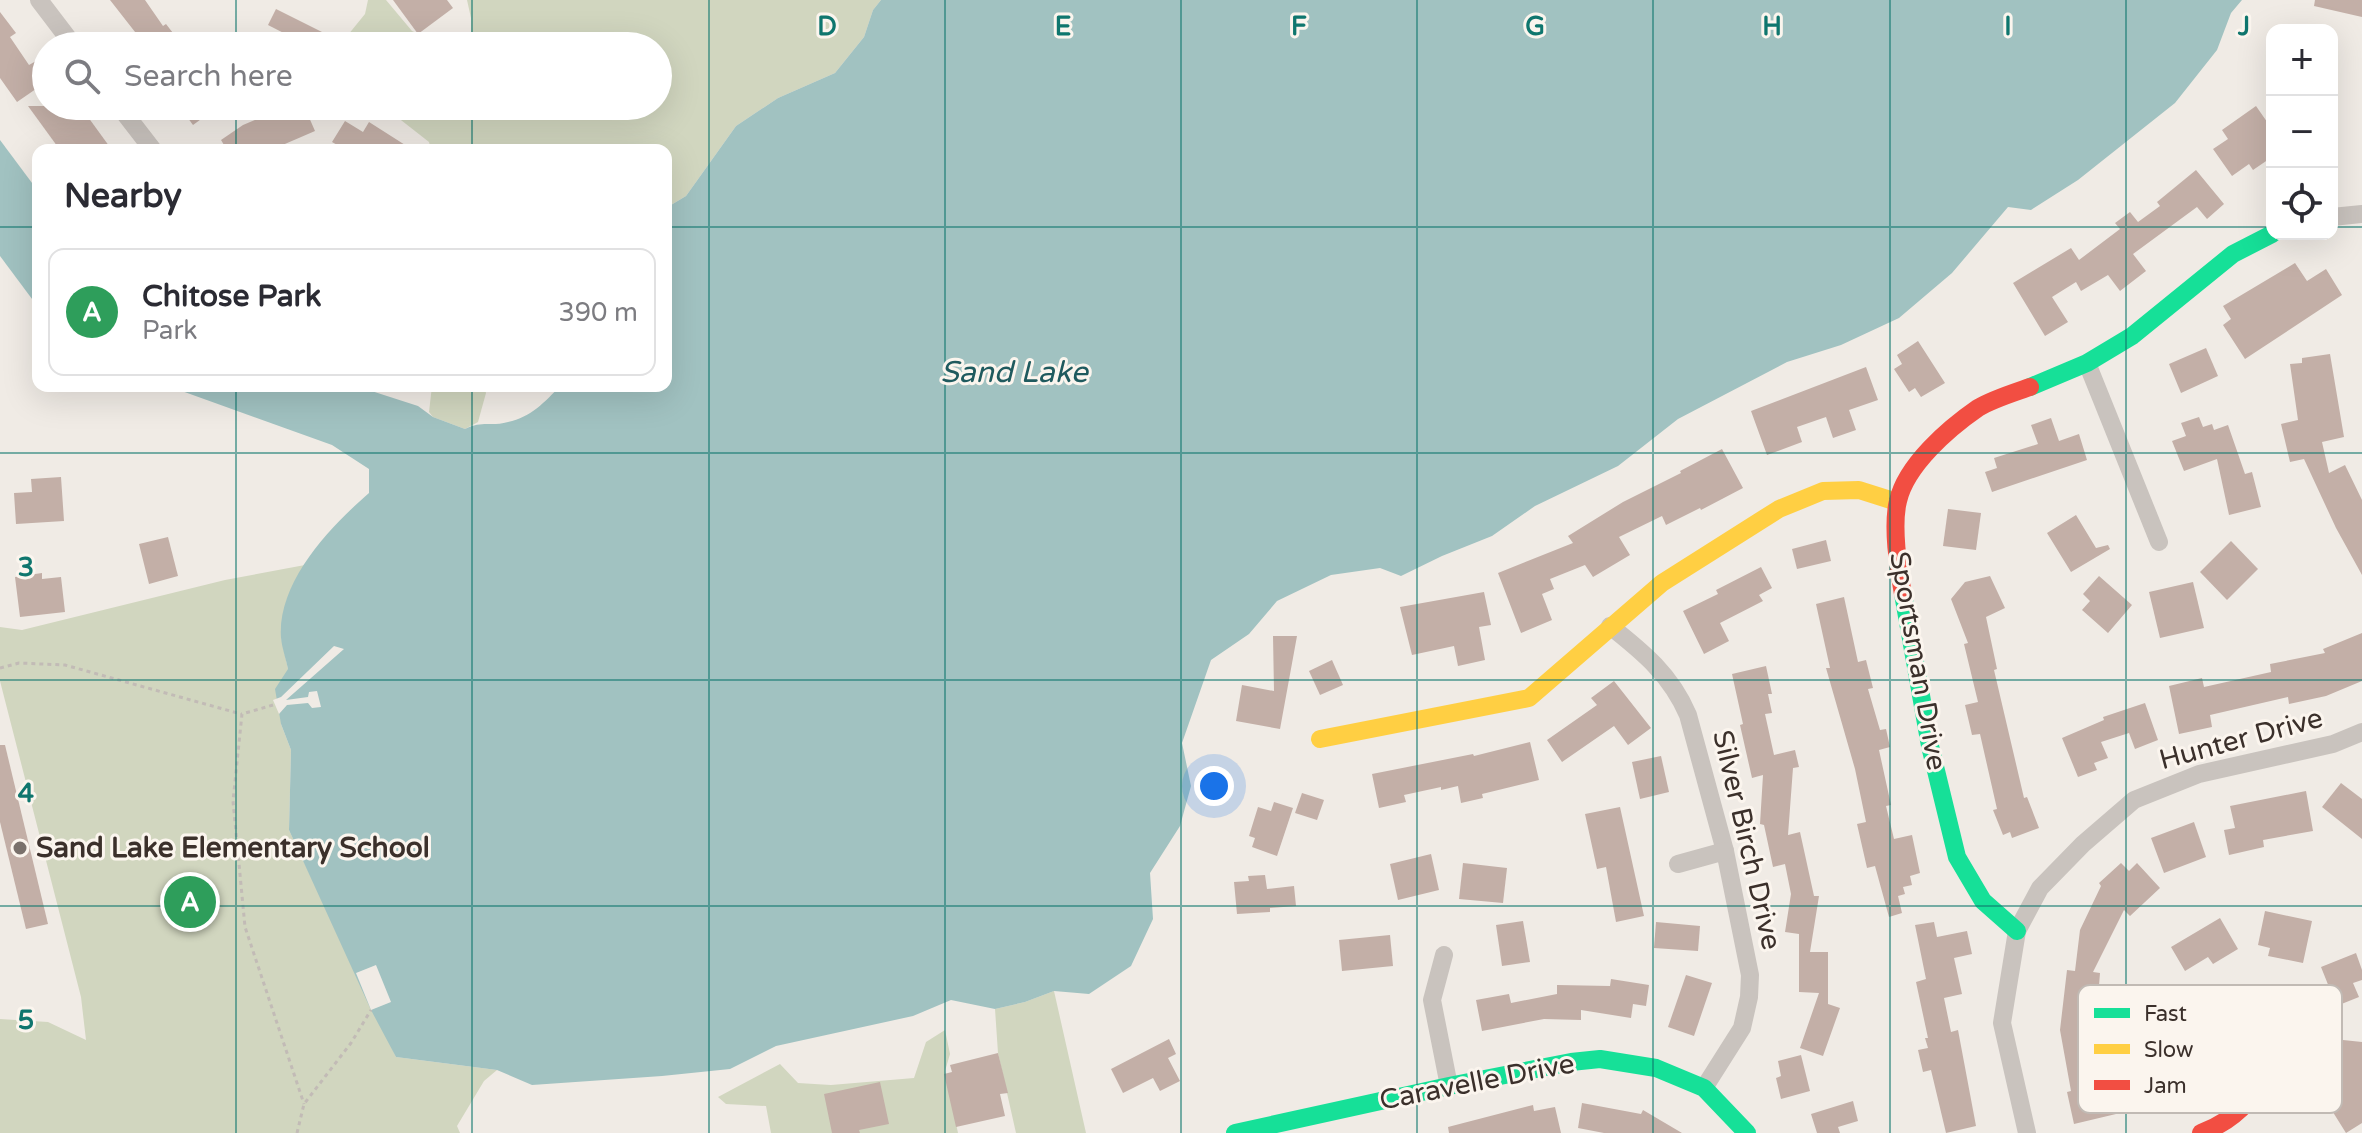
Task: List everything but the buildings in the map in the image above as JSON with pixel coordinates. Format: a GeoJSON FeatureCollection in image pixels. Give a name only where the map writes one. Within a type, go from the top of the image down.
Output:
{"type":"FeatureCollection","features":[{"type":"Feature","properties":{"kind":"street"},"geometry":{"type":"LineString","coordinates":[[39,0],[63,32]]}},
{"type":"Feature","properties":{"kind":"street"},"geometry":{"type":"LineString","coordinates":[[130,120],[148,144]]}},
{"type":"Feature","properties":{"kind":"street"},"geometry":{"type":"LineString","coordinates":[[2338,216],[2362,214]]}},
{"type":"Feature","properties":{"kind":"street","name":"Sportsman Drive"},"geometry":{"type":"LineString","coordinates":[[2017,931],[1983,901],[1957,857],[1930,746],[1897,563],[1897,502],[1906,479],[1936,442],[1980,407],[2087,363],[2132,336],[2233,254],[2266,237]]}},
{"type":"Feature","properties":{"kind":"street"},"geometry":{"type":"LineString","coordinates":[[2087,363],[2159,542]]}},
{"type":"Feature","properties":{"kind":"street"},"geometry":{"type":"LineString","coordinates":[[1320,739],[1529,698],[1662,583],[1779,509],[1823,491],[1859,490],[1897,502]]}},
{"type":"Feature","properties":{"kind":"street","name":"Silver Birch Drive"},"geometry":{"type":"LineString","coordinates":[[1610,626],[1643,653],[1677,690],[1688,715],[1725,851],[1746,946],[1749,997],[1742,1028],[1704,1088]]}},
{"type":"Feature","properties":{"kind":"street","name":"Hunter Drive"},"geometry":{"type":"LineString","coordinates":[[2027,1133],[2002,1023],[2017,931],[2040,888],[2083,844],[2134,800],[2199,774],[2333,744],[2362,732]]}},
{"type":"Feature","properties":{"kind":"street"},"geometry":{"type":"LineString","coordinates":[[1678,864],[1725,851]]}},
{"type":"Feature","properties":{"kind":"street"},"geometry":{"type":"LineString","coordinates":[[1444,955],[1432,1000],[1449,1086]]}},
{"type":"Feature","properties":{"kind":"street","name":"Caravelle Drive"},"geometry":{"type":"LineString","coordinates":[[1235,1133],[1299,1126],[1449,1086],[1600,1059],[1656,1068],[1704,1088],[1747,1133]]}},
{"type":"Feature","properties":{"kind":"street"},"geometry":{"type":"LineString","coordinates":[[2201,1133],[2212,1130],[2235,1113]]}},
{"type":"Feature","properties":{"kind":"path"},"geometry":{"type":"LineString","coordinates":[[0,668],[19,663],[65,665],[242,714],[273,705]]}},
{"type":"Feature","properties":{"kind":"path"},"geometry":{"type":"LineString","coordinates":[[242,714],[233,801],[245,927],[304,1104]]}},
{"type":"Feature","properties":{"kind":"path"},"geometry":{"type":"LineString","coordinates":[[297,1133],[304,1104],[351,1043],[371,1010]]}},
{"type":"Feature","properties":{"kind":"green space"},"geometry":{"type":"Polygon","coordinates":[[[368,0],[386,0],[414,32],[350,32],[365,14],[368,0]]]}},
{"type":"Feature","properties":{"kind":"green space"},"geometry":{"type":"Polygon","coordinates":[[[467,0],[881,0],[873,10],[864,37],[835,73],[778,98],[736,126],[686,196],[672,204],[672,144],[430,144],[401,120],[672,120],[672,32],[471,32],[467,0]]]}},
{"type":"Feature","properties":{"kind":"green space"},"geometry":{"type":"Polygon","coordinates":[[[431,392],[486,392],[478,422],[465,429],[433,417],[429,412],[431,392]]]}},
{"type":"Feature","properties":{"kind":"green space"},"geometry":{"type":"Polygon","coordinates":[[[305,565],[287,599],[281,637],[288,669],[281,724],[291,750],[289,830],[396,1057],[497,1070],[484,1081],[457,1126],[460,1133],[0,1133],[0,1019],[48,1022],[86,1040],[81,997],[0,681],[0,627],[22,630],[225,580],[305,565]]]}},
{"type":"Feature","properties":{"kind":"green space"},"geometry":{"type":"Polygon","coordinates":[[[1054,991],[1086,1133],[1016,1133],[998,1053],[995,1009],[1054,991]]]}},
{"type":"Feature","properties":{"kind":"green space"},"geometry":{"type":"Polygon","coordinates":[[[945,1030],[950,1054],[945,1071],[958,1133],[771,1133],[766,1106],[726,1104],[718,1097],[780,1064],[798,1083],[831,1085],[914,1078],[926,1042],[945,1030]]]}},
{"type":"Feature","properties":{"kind":"water","name":"Sand Lake"},"geometry":{"type":"Polygon","coordinates":[[[881,0],[2242,0],[2231,13],[2217,50],[2175,103],[2078,180],[2031,210],[2008,207],[1952,273],[1899,318],[1841,345],[1787,362],[1678,419],[1618,466],[1535,506],[1492,536],[1401,576],[1380,568],[1331,575],[1277,601],[1249,634],[1211,660],[1182,743],[1191,786],[1180,826],[1150,873],[1153,919],[1131,966],[1089,994],[1054,991],[995,1009],[951,1000],[913,1016],[776,1046],[730,1069],[662,1076],[532,1085],[497,1070],[396,1057],[371,1010],[289,830],[291,750],[281,724],[275,689],[288,669],[281,638],[282,617],[288,596],[297,576],[323,539],[369,493],[369,469],[332,445],[185,392],[375,392],[418,406],[433,417],[465,429],[524,417],[554,392],[672,392],[672,204],[686,196],[736,126],[778,98],[835,73],[864,37],[873,10],[881,0]]]}},
{"type":"Feature","properties":{"kind":"water"},"geometry":{"type":"Polygon","coordinates":[[[0,140],[32,183],[32,299],[0,256],[0,140]]]}},
{"type":"Feature","properties":{"kind":"pier"},"geometry":{"type":"Polygon","coordinates":[[[334,646],[344,649],[286,700],[308,697],[309,692],[317,691],[321,707],[312,708],[308,703],[287,705],[279,714],[273,700],[281,697],[334,646]]]}},
{"type":"Feature","properties":{"kind":"pier"},"geometry":{"type":"Polygon","coordinates":[[[376,965],[391,1002],[371,1010],[356,973],[376,965]]]}},
{"type":"Feature","properties":{"kind":"traffic: fast"},"geometry":{"type":"LineString","coordinates":[[2030,387],[2087,363],[2132,336],[2233,254],[2266,237]]}},
{"type":"Feature","properties":{"kind":"traffic: fast"},"geometry":{"type":"LineString","coordinates":[[1903,594],[1930,746],[1957,857],[1983,901],[2017,931]]}},
{"type":"Feature","properties":{"kind":"traffic: fast"},"geometry":{"type":"LineString","coordinates":[[1235,1133],[1449,1086],[1600,1059],[1656,1068],[1704,1088],[1747,1133]]}},
{"type":"Feature","properties":{"kind":"traffic: slow"},"geometry":{"type":"LineString","coordinates":[[1320,739],[1529,698],[1662,583],[1779,509],[1823,491],[1859,490],[1897,502]]}},
{"type":"Feature","properties":{"kind":"traffic: jam"},"geometry":{"type":"LineString","coordinates":[[1903,594],[1896,522],[1898,501],[1910,474],[1930,448],[1978,408],[2030,387]]}},
{"type":"Feature","properties":{"kind":"traffic: jam"},"geometry":{"type":"LineString","coordinates":[[2201,1133],[2236,1113]]}},
{"type":"Feature","properties":{"kind":"place","name":"Sand Lake Elementary School"},"geometry":{"type":"Point","coordinates":[20,848]}},
{"type":"Feature","properties":{"kind":"place","name":"Chitose Park"},"geometry":{"type":"Point","coordinates":[190,902]}}]}
